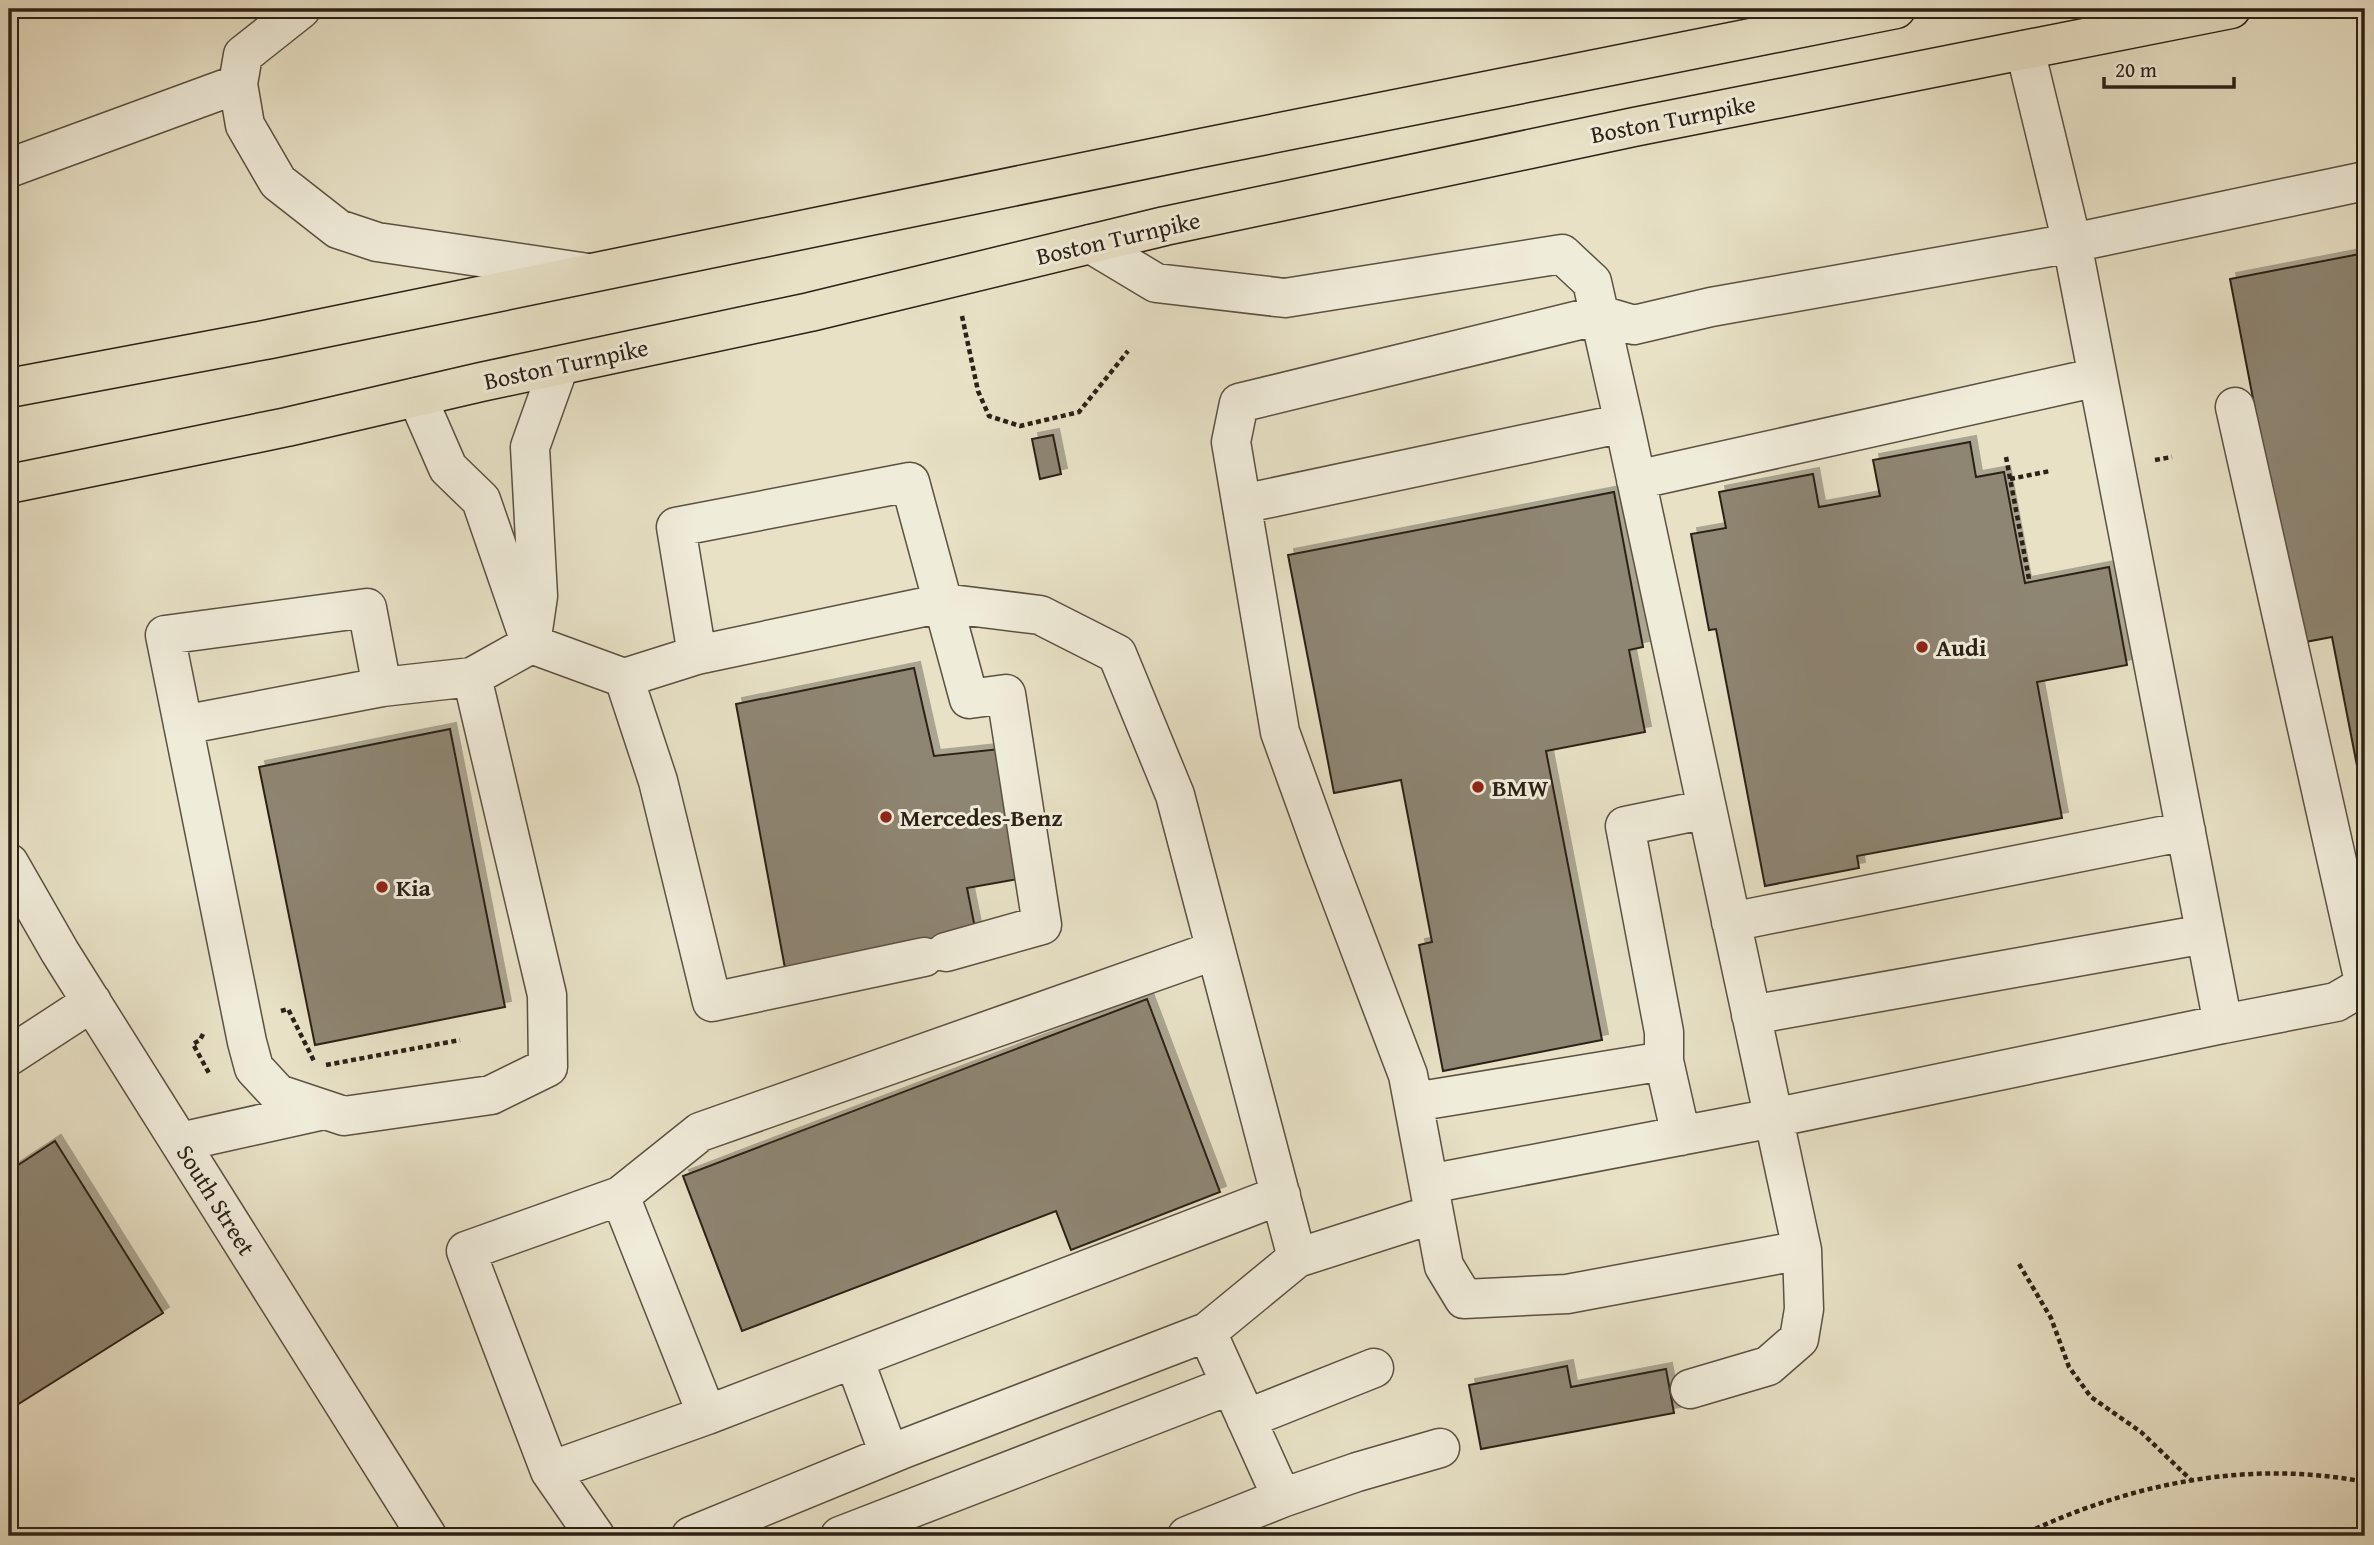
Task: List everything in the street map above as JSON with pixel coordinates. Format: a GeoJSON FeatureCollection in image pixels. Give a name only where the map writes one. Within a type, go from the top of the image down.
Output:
{"type":"FeatureCollection","features":[{"type":"Feature","properties":{"kind":"highway"},"geometry":{"type":"LineString","coordinates":[[9,388],[270,340],[1799,18],[1896,9]]}},
{"type":"Feature","properties":{"kind":"highway","name":"Boston Turnpike"},"geometry":{"type":"LineString","coordinates":[[9,484],[797,315],[1192,220],[1620,130],[2231,9]]}},
{"type":"Feature","properties":{"kind":"street"},"geometry":{"type":"LineString","coordinates":[[301,9],[243,55],[238,84],[245,125],[278,182],[338,229],[377,242],[590,273]]}},
{"type":"Feature","properties":{"kind":"street"},"geometry":{"type":"LineString","coordinates":[[2025,50],[2072,243],[2223,1024]]}},
{"type":"Feature","properties":{"kind":"street"},"geometry":{"type":"LineString","coordinates":[[9,168],[238,84]]}},
{"type":"Feature","properties":{"kind":"street"},"geometry":{"type":"LineString","coordinates":[[1802,1250],[1567,1294],[1464,1299],[1444,1266],[1408,1075],[1280,732],[1231,442],[1239,403],[1600,315],[1634,325],[1710,307],[2072,243],[2365,181]]}},
{"type":"Feature","properties":{"kind":"street"},"geometry":{"type":"LineString","coordinates":[[1091,244],[1156,283],[1285,298],[1562,254],[1592,282],[1802,1250],[1804,1310],[1799,1339],[1768,1366],[1690,1390]]}},
{"type":"Feature","properties":{"kind":"street"},"geometry":{"type":"LineString","coordinates":[[531,644],[538,596],[530,447],[559,366]]}},
{"type":"Feature","properties":{"kind":"street"},"geometry":{"type":"LineString","coordinates":[[1636,480],[2098,377]]}},
{"type":"Feature","properties":{"kind":"street"},"geometry":{"type":"LineString","coordinates":[[416,397],[448,468],[481,500],[531,644]]}},
{"type":"Feature","properties":{"kind":"street"},"geometry":{"type":"LineString","coordinates":[[691,1536],[890,1454],[1207,1332],[1297,1258],[1432,1199],[1681,1136],[2336,1002],[2365,986],[2235,407]]}},
{"type":"Feature","properties":{"kind":"street"},"geometry":{"type":"LineString","coordinates":[[1242,504],[1624,423]]}},
{"type":"Feature","properties":{"kind":"street"},"geometry":{"type":"LineString","coordinates":[[624,678],[658,781],[712,1002],[935,955],[1042,925],[1006,694],[969,699],[910,482],[676,527],[697,655]]}},
{"type":"Feature","properties":{"kind":"street"},"geometry":{"type":"LineString","coordinates":[[183,725],[382,687],[472,677],[531,644],[624,678],[697,655],[943,603],[1040,615],[1117,654],[1175,795],[1297,1258]]}},
{"type":"Feature","properties":{"kind":"street"},"geometry":{"type":"LineString","coordinates":[[382,687],[367,608],[165,635],[254,1068],[278,1094],[344,1116],[491,1094],[548,1067],[547,995],[472,677]]}},
{"type":"Feature","properties":{"kind":"street"},"geometry":{"type":"LineString","coordinates":[[1681,1136],[1664,1061],[1664,1032],[1625,825],[1707,809]]}},
{"type":"Feature","properties":{"kind":"street"},"geometry":{"type":"LineString","coordinates":[[1731,922],[2186,831]]}},
{"type":"Feature","properties":{"kind":"street","name":"South Street"},"geometry":{"type":"LineString","coordinates":[[12,876],[427,1536]]}},
{"type":"Feature","properties":{"kind":"street"},"geometry":{"type":"LineString","coordinates":[[1751,1015],[2205,934]]}},
{"type":"Feature","properties":{"kind":"street"},"geometry":{"type":"LineString","coordinates":[[595,1536],[551,1471],[466,1251],[620,1196],[700,1132],[1216,950]]}},
{"type":"Feature","properties":{"kind":"street"},"geometry":{"type":"LineString","coordinates":[[9,1056],[92,1002]]}},
{"type":"Feature","properties":{"kind":"street"},"geometry":{"type":"LineString","coordinates":[[1414,1102],[1664,1061]]}},
{"type":"Feature","properties":{"kind":"street"},"geometry":{"type":"LineString","coordinates":[[180,1142],[324,1110]]}},
{"type":"Feature","properties":{"kind":"street"},"geometry":{"type":"LineString","coordinates":[[551,1471],[707,1415],[1281,1195]]}},
{"type":"Feature","properties":{"kind":"street"},"geometry":{"type":"LineString","coordinates":[[620,1196],[707,1415]]}},
{"type":"Feature","properties":{"kind":"street"},"geometry":{"type":"LineString","coordinates":[[1207,1332],[1282,1498]]}},
{"type":"Feature","properties":{"kind":"street"},"geometry":{"type":"LineString","coordinates":[[854,1359],[890,1454]]}},
{"type":"Feature","properties":{"kind":"street"},"geometry":{"type":"LineString","coordinates":[[840,1536],[1239,1402],[1374,1368]]}},
{"type":"Feature","properties":{"kind":"street"},"geometry":{"type":"LineString","coordinates":[[1187,1536],[1356,1472],[1440,1448]]}},
{"type":"Feature","properties":{"kind":"path"},"geometry":{"type":"LineString","coordinates":[[416,9],[421,15],[443,9]]}},
{"type":"Feature","properties":{"kind":"path"},"geometry":{"type":"LineString","coordinates":[[954,277],[978,391],[989,416],[1020,426],[1079,412],[1128,351]]}},
{"type":"Feature","properties":{"kind":"path"},"geometry":{"type":"LineString","coordinates":[[2006,457],[2029,579]]}},
{"type":"Feature","properties":{"kind":"path"},"geometry":{"type":"LineString","coordinates":[[2010,479],[2050,471]]}},
{"type":"Feature","properties":{"kind":"path"},"geometry":{"type":"LineString","coordinates":[[277,1012],[288,1009],[317,1066],[460,1040]]}},
{"type":"Feature","properties":{"kind":"path"},"geometry":{"type":"LineString","coordinates":[[2019,1264],[2051,1318],[2069,1367],[2091,1397],[2141,1432],[2192,1480]]}},
{"type":"Feature","properties":{"kind":"path"},"geometry":{"type":"LineString","coordinates":[[2020,1536],[2052,1521],[2113,1499],[2228,1474],[2270,1472],[2365,1482]]}},
{"type":"Feature","properties":{"kind":"building"},"geometry":{"type":"Polygon","coordinates":[[[2365,253],[2365,807],[2332,637],[2300,643],[2230,279],[2365,253]]]}},
{"type":"Feature","properties":{"kind":"building"},"geometry":{"type":"Polygon","coordinates":[[[1053,435],[1061,474],[1040,479],[1032,439],[1053,435]]]}},
{"type":"Feature","properties":{"kind":"building","name":"Audi"},"geometry":{"type":"Polygon","coordinates":[[[1970,442],[1976,477],[2004,472],[2025,583],[2109,567],[2127,665],[2037,682],[2062,818],[1857,856],[1859,868],[1765,886],[1716,629],[1709,630],[1691,534],[1726,528],[1719,492],[1813,474],[1819,507],[1880,496],[1873,460],[1970,442]]]}},
{"type":"Feature","properties":{"kind":"building","name":"BMW"},"geometry":{"type":"Polygon","coordinates":[[[1614,492],[1643,647],[1629,650],[1645,732],[1546,751],[1602,1040],[1443,1071],[1419,945],[1432,942],[1401,780],[1334,793],[1288,555],[1614,492]]]}},
{"type":"Feature","properties":{"kind":"building","name":"Mercedes-Benz"},"geometry":{"type":"Polygon","coordinates":[[[914,668],[934,756],[1000,749],[1029,877],[967,888],[978,943],[787,979],[736,704],[914,668]]]}},
{"type":"Feature","properties":{"kind":"building","name":"Kia"},"geometry":{"type":"Polygon","coordinates":[[[450,729],[505,1007],[315,1045],[259,767],[450,729]]]}},
{"type":"Feature","properties":{"kind":"building"},"geometry":{"type":"Polygon","coordinates":[[[1147,999],[1220,1192],[1071,1250],[1056,1211],[742,1331],[683,1176],[1147,999]]]}},
{"type":"Feature","properties":{"kind":"building"},"geometry":{"type":"Polygon","coordinates":[[[55,1141],[163,1313],[9,1410],[9,1171],[55,1141]]]}},
{"type":"Feature","properties":{"kind":"building"},"geometry":{"type":"Polygon","coordinates":[[[1567,1366],[1571,1387],[1666,1369],[1674,1413],[1481,1449],[1469,1385],[1567,1366]]]}},
{"type":"Feature","properties":{"kind":"place","name":"Audi"},"geometry":{"type":"Point","coordinates":[1922,647]}},
{"type":"Feature","properties":{"kind":"place","name":"BMW"},"geometry":{"type":"Point","coordinates":[1478,787]}},
{"type":"Feature","properties":{"kind":"place","name":"Mercedes-Benz"},"geometry":{"type":"Point","coordinates":[886,817]}},
{"type":"Feature","properties":{"kind":"place","name":"Kia"},"geometry":{"type":"Point","coordinates":[382,887]}}]}
